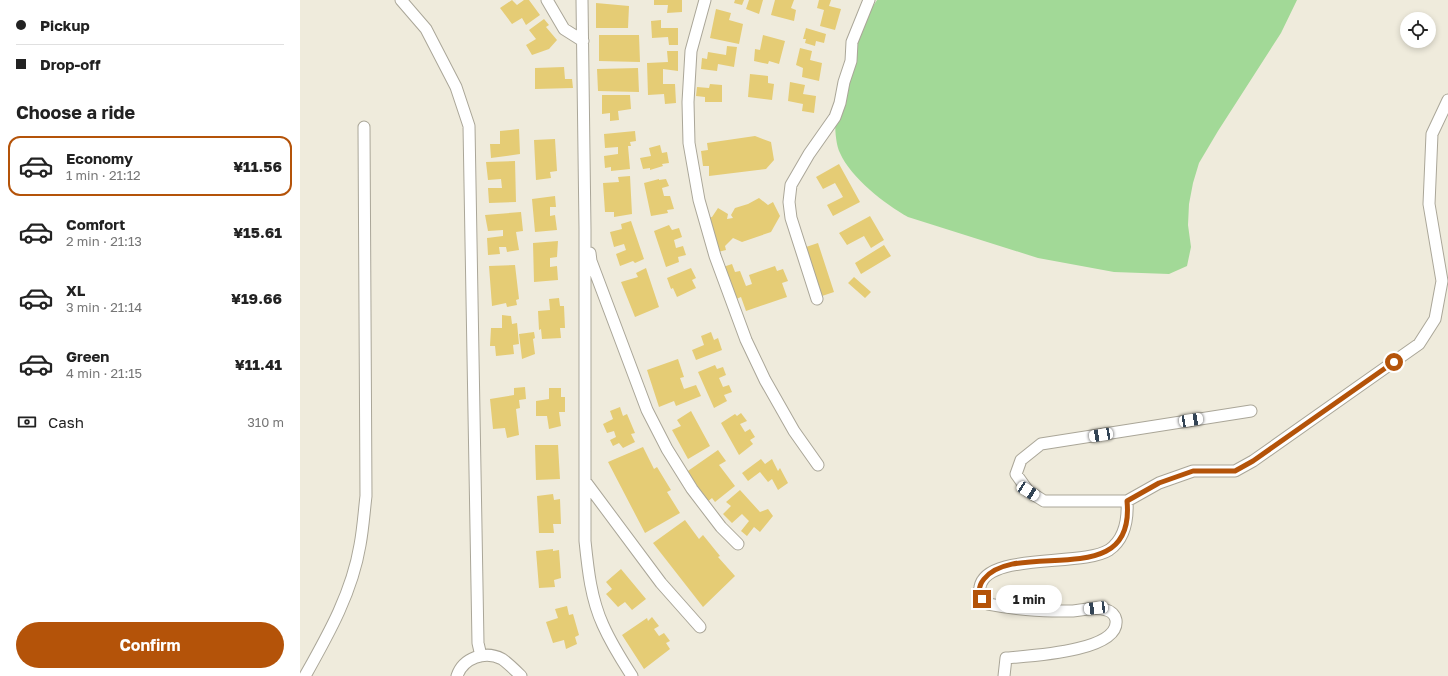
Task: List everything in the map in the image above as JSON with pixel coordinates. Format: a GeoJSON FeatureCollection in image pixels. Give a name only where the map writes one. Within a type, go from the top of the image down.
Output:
{"type":"FeatureCollection","features":[{"type":"Feature","properties":{"kind":"street"},"geometry":{"type":"LineString","coordinates":[[401,0],[426,29],[456,87],[469,126],[478,643],[481,656]]}},
{"type":"Feature","properties":{"kind":"street"},"geometry":{"type":"LineString","coordinates":[[547,0],[564,29],[583,41]]}},
{"type":"Feature","properties":{"kind":"street"},"geometry":{"type":"LineString","coordinates":[[582,0],[585,229],[585,542],[588,571],[594,599],[603,624],[618,654],[632,676]]}},
{"type":"Feature","properties":{"kind":"street"},"geometry":{"type":"LineString","coordinates":[[705,0],[691,51],[688,102],[689,143],[699,200],[715,256],[746,340],[765,380],[794,431],[818,465]]}},
{"type":"Feature","properties":{"kind":"street"},"geometry":{"type":"LineString","coordinates":[[817,299],[792,218],[789,202],[791,185],[809,154],[835,117],[851,61],[852,42],[869,0]]}},
{"type":"Feature","properties":{"kind":"street"},"geometry":{"type":"LineString","coordinates":[[1251,411],[1041,444],[1021,460],[1016,474],[1028,491],[1044,501],[1127,501],[1159,483],[1193,471],[1235,471],[1253,461],[1419,344],[1435,319],[1442,281],[1429,204],[1432,134],[1448,100]]}},
{"type":"Feature","properties":{"kind":"street"},"geometry":{"type":"LineString","coordinates":[[305,676],[336,621],[348,587],[360,546],[366,496],[364,128]]}},
{"type":"Feature","properties":{"kind":"street"},"geometry":{"type":"LineString","coordinates":[[585,229],[591,261],[647,410],[666,449],[692,489],[721,527],[738,544]]}},
{"type":"Feature","properties":{"kind":"street"},"geometry":{"type":"LineString","coordinates":[[585,481],[661,582],[700,627]]}},
{"type":"Feature","properties":{"kind":"street"},"geometry":{"type":"LineString","coordinates":[[1004,676],[1006,658],[1061,651],[1097,643],[1104,640],[1112,633],[1116,621],[1115,617],[1110,612],[1101,608],[1050,611],[1025,610],[988,604],[984,602],[980,596],[979,589],[982,582],[990,573],[1005,566],[1020,563],[1083,558],[1108,550],[1118,542],[1126,526],[1128,515],[1127,501]]}},
{"type":"Feature","properties":{"kind":"street"},"geometry":{"type":"LineString","coordinates":[[457,676],[463,665],[471,659],[481,656],[491,656],[501,659],[521,676]]}},
{"type":"Feature","properties":{"kind":"green space"},"geometry":{"type":"Polygon","coordinates":[[[877,0],[1297,0],[1281,33],[1199,163],[1189,204],[1188,225],[1191,247],[1187,266],[1169,274],[1114,272],[1038,258],[908,217],[879,198],[860,181],[852,172],[840,153],[836,137],[835,117],[837,97],[842,78],[862,27],[877,0]]]}},
{"type":"Feature","properties":{"kind":"building"},"geometry":{"type":"Polygon","coordinates":[[[512,0],[517,5],[524,0],[529,0],[540,15],[526,25],[522,18],[512,24],[500,8],[512,0]]]}},
{"type":"Feature","properties":{"kind":"building"},"geometry":{"type":"Polygon","coordinates":[[[654,0],[682,0],[682,12],[667,13],[668,5],[654,5],[654,0]]]}},
{"type":"Feature","properties":{"kind":"building"},"geometry":{"type":"Polygon","coordinates":[[[735,0],[744,0],[742,5],[734,3],[735,0]]]}},
{"type":"Feature","properties":{"kind":"building"},"geometry":{"type":"Polygon","coordinates":[[[749,0],[763,0],[759,14],[746,9],[749,0]]]}},
{"type":"Feature","properties":{"kind":"building"},"geometry":{"type":"Polygon","coordinates":[[[775,0],[794,0],[791,8],[796,10],[794,21],[771,15],[775,0]]]}},
{"type":"Feature","properties":{"kind":"building"},"geometry":{"type":"Polygon","coordinates":[[[819,0],[831,0],[829,6],[841,9],[835,30],[820,26],[824,10],[817,8],[819,0]]]}},
{"type":"Feature","properties":{"kind":"building"},"geometry":{"type":"Polygon","coordinates":[[[596,3],[629,6],[628,28],[596,28],[596,3]]]}},
{"type":"Feature","properties":{"kind":"building"},"geometry":{"type":"Polygon","coordinates":[[[716,9],[731,13],[729,20],[743,24],[739,44],[710,38],[716,9]]]}},
{"type":"Feature","properties":{"kind":"building"},"geometry":{"type":"Polygon","coordinates":[[[544,19],[549,25],[546,27],[557,40],[549,49],[532,55],[526,45],[536,39],[529,30],[544,19]]]}},
{"type":"Feature","properties":{"kind":"building"},"geometry":{"type":"Polygon","coordinates":[[[661,20],[661,28],[678,28],[678,45],[669,45],[668,37],[652,38],[651,21],[661,20]]]}},
{"type":"Feature","properties":{"kind":"building"},"geometry":{"type":"Polygon","coordinates":[[[806,28],[826,34],[824,43],[816,41],[815,46],[805,43],[806,39],[803,39],[806,28]]]}},
{"type":"Feature","properties":{"kind":"building"},"geometry":{"type":"Polygon","coordinates":[[[599,35],[639,35],[640,62],[599,61],[599,35]]]}},
{"type":"Feature","properties":{"kind":"building"},"geometry":{"type":"Polygon","coordinates":[[[763,35],[785,41],[779,64],[769,61],[768,64],[754,61],[755,49],[760,50],[763,35]]]}},
{"type":"Feature","properties":{"kind":"building"},"geometry":{"type":"Polygon","coordinates":[[[727,46],[737,47],[734,67],[718,64],[717,71],[701,69],[702,58],[707,59],[708,52],[726,55],[727,46]]]}},
{"type":"Feature","properties":{"kind":"building"},"geometry":{"type":"Polygon","coordinates":[[[800,48],[812,51],[810,60],[822,63],[819,81],[802,77],[803,68],[796,65],[800,48]]]}},
{"type":"Feature","properties":{"kind":"building"},"geometry":{"type":"Polygon","coordinates":[[[667,51],[678,51],[678,71],[663,69],[663,84],[675,84],[676,103],[665,104],[664,94],[648,95],[647,63],[668,62],[667,51]]]}},
{"type":"Feature","properties":{"kind":"building"},"geometry":{"type":"Polygon","coordinates":[[[564,67],[565,79],[572,79],[573,88],[535,89],[535,68],[564,67]]]}},
{"type":"Feature","properties":{"kind":"building"},"geometry":{"type":"Polygon","coordinates":[[[638,68],[639,92],[598,91],[597,69],[638,68]]]}},
{"type":"Feature","properties":{"kind":"building"},"geometry":{"type":"Polygon","coordinates":[[[750,74],[768,76],[768,83],[774,84],[772,100],[748,97],[750,74]]]}},
{"type":"Feature","properties":{"kind":"building"},"geometry":{"type":"Polygon","coordinates":[[[790,82],[805,85],[803,94],[816,96],[814,113],[802,111],[803,104],[788,101],[790,82]]]}},
{"type":"Feature","properties":{"kind":"building"},"geometry":{"type":"Polygon","coordinates":[[[710,84],[722,85],[722,102],[705,102],[705,97],[696,96],[697,87],[709,88],[710,84]]]}},
{"type":"Feature","properties":{"kind":"building"},"geometry":{"type":"Polygon","coordinates":[[[602,95],[630,95],[631,109],[618,111],[619,120],[610,121],[610,113],[602,114],[602,95]]]}},
{"type":"Feature","properties":{"kind":"building"},"geometry":{"type":"Polygon","coordinates":[[[519,129],[520,154],[491,158],[490,144],[500,144],[500,131],[519,129]]]}},
{"type":"Feature","properties":{"kind":"building"},"geometry":{"type":"Polygon","coordinates":[[[635,131],[636,141],[630,142],[631,146],[628,146],[630,169],[611,171],[611,167],[605,168],[604,156],[618,154],[618,147],[605,148],[604,134],[635,131]]]}},
{"type":"Feature","properties":{"kind":"building"},"geometry":{"type":"Polygon","coordinates":[[[755,136],[771,142],[774,160],[766,169],[709,176],[709,166],[703,166],[701,151],[708,150],[707,143],[755,136]]]}},
{"type":"Feature","properties":{"kind":"building"},"geometry":{"type":"Polygon","coordinates":[[[555,139],[557,171],[550,172],[551,178],[536,180],[534,140],[555,139]]]}},
{"type":"Feature","properties":{"kind":"building"},"geometry":{"type":"Polygon","coordinates":[[[660,145],[662,153],[667,152],[669,163],[662,164],[663,166],[650,170],[650,168],[643,169],[640,158],[651,156],[649,148],[660,145]]]}},
{"type":"Feature","properties":{"kind":"building"},"geometry":{"type":"Polygon","coordinates":[[[515,161],[516,202],[489,203],[488,188],[502,188],[501,179],[488,180],[486,162],[515,161]]]}},
{"type":"Feature","properties":{"kind":"building"},"geometry":{"type":"Polygon","coordinates":[[[839,164],[860,202],[833,216],[827,205],[843,197],[835,183],[823,189],[816,177],[839,164]]]}},
{"type":"Feature","properties":{"kind":"building"},"geometry":{"type":"Polygon","coordinates":[[[630,176],[632,214],[614,217],[614,212],[605,212],[603,183],[619,182],[618,177],[630,176]]]}},
{"type":"Feature","properties":{"kind":"building"},"geometry":{"type":"Polygon","coordinates":[[[659,179],[666,179],[669,186],[662,188],[664,196],[670,196],[674,209],[667,210],[668,213],[651,216],[644,183],[659,179]]]}},
{"type":"Feature","properties":{"kind":"building"},"geometry":{"type":"Polygon","coordinates":[[[555,196],[556,207],[550,207],[550,216],[555,215],[557,230],[535,232],[532,199],[555,196]]]}},
{"type":"Feature","properties":{"kind":"building"},"geometry":{"type":"Polygon","coordinates":[[[759,198],[768,205],[773,202],[780,216],[771,232],[742,242],[733,238],[725,246],[726,250],[718,252],[707,218],[712,217],[718,208],[728,214],[727,219],[733,218],[731,215],[735,208],[748,204],[759,198]]]}},
{"type":"Feature","properties":{"kind":"building"},"geometry":{"type":"Polygon","coordinates":[[[521,212],[523,231],[516,232],[519,250],[507,252],[506,247],[499,247],[500,254],[488,255],[487,238],[503,236],[503,230],[488,231],[485,215],[521,212]]]}},
{"type":"Feature","properties":{"kind":"building"},"geometry":{"type":"Polygon","coordinates":[[[870,216],[884,240],[871,248],[864,236],[847,245],[839,233],[870,216]]]}},
{"type":"Feature","properties":{"kind":"building"},"geometry":{"type":"Polygon","coordinates":[[[631,221],[644,259],[635,263],[633,261],[620,266],[616,254],[626,250],[624,244],[614,247],[610,232],[622,229],[621,224],[631,221]]]}},
{"type":"Feature","properties":{"kind":"building"},"geometry":{"type":"Polygon","coordinates":[[[669,225],[672,230],[679,228],[682,237],[674,240],[676,248],[683,246],[686,255],[678,257],[679,262],[666,267],[654,231],[669,225]]]}},
{"type":"Feature","properties":{"kind":"building"},"geometry":{"type":"Polygon","coordinates":[[[558,241],[557,257],[550,258],[550,267],[557,266],[558,280],[534,282],[533,243],[558,241]]]}},
{"type":"Feature","properties":{"kind":"building"},"geometry":{"type":"Polygon","coordinates":[[[818,243],[834,292],[822,296],[806,247],[818,243]]]}},
{"type":"Feature","properties":{"kind":"building"},"geometry":{"type":"Polygon","coordinates":[[[884,245],[891,256],[861,274],[855,263],[884,245]]]}},
{"type":"Feature","properties":{"kind":"building"},"geometry":{"type":"Polygon","coordinates":[[[732,264],[735,272],[740,271],[746,286],[752,284],[749,275],[775,266],[777,271],[783,269],[788,281],[782,283],[787,297],[746,311],[741,297],[734,300],[723,267],[732,264]]]}},
{"type":"Feature","properties":{"kind":"building"},"geometry":{"type":"Polygon","coordinates":[[[515,265],[519,299],[516,300],[517,305],[507,307],[506,303],[492,306],[489,266],[515,265]]]}},
{"type":"Feature","properties":{"kind":"building"},"geometry":{"type":"Polygon","coordinates":[[[646,268],[659,307],[635,317],[621,282],[638,277],[636,273],[646,268]]]}},
{"type":"Feature","properties":{"kind":"building"},"geometry":{"type":"Polygon","coordinates":[[[691,268],[696,278],[692,280],[696,288],[677,297],[673,288],[671,289],[667,278],[691,268]]]}},
{"type":"Feature","properties":{"kind":"building"},"geometry":{"type":"Polygon","coordinates":[[[854,277],[871,292],[865,298],[848,283],[854,277]]]}},
{"type":"Feature","properties":{"kind":"building"},"geometry":{"type":"Polygon","coordinates":[[[559,298],[560,306],[564,306],[565,328],[560,328],[561,338],[542,339],[541,329],[539,330],[538,311],[550,310],[549,299],[559,298]]]}},
{"type":"Feature","properties":{"kind":"building"},"geometry":{"type":"Polygon","coordinates":[[[502,315],[511,316],[512,324],[517,323],[519,344],[513,345],[514,354],[496,356],[495,346],[490,346],[491,328],[502,328],[502,315]]]}},
{"type":"Feature","properties":{"kind":"building"},"geometry":{"type":"Polygon","coordinates":[[[534,332],[535,338],[533,339],[535,354],[522,359],[519,334],[534,332]]]}},
{"type":"Feature","properties":{"kind":"building"},"geometry":{"type":"Polygon","coordinates":[[[711,332],[714,340],[718,338],[722,350],[696,360],[692,350],[704,345],[701,336],[711,332]]]}},
{"type":"Feature","properties":{"kind":"building"},"geometry":{"type":"Polygon","coordinates":[[[678,359],[684,377],[680,378],[684,389],[696,385],[701,396],[676,406],[674,401],[659,407],[647,370],[678,359]]]}},
{"type":"Feature","properties":{"kind":"building"},"geometry":{"type":"Polygon","coordinates":[[[715,365],[717,369],[723,367],[726,375],[719,378],[723,387],[729,385],[732,392],[724,395],[727,401],[714,408],[698,372],[715,365]]]}},
{"type":"Feature","properties":{"kind":"building"},"geometry":{"type":"Polygon","coordinates":[[[525,387],[526,399],[519,400],[520,408],[516,409],[519,435],[507,438],[505,428],[493,429],[490,399],[514,395],[514,388],[525,387]]]}},
{"type":"Feature","properties":{"kind":"building"},"geometry":{"type":"Polygon","coordinates":[[[549,388],[561,388],[561,397],[565,397],[565,412],[559,412],[561,426],[549,429],[547,416],[536,416],[536,401],[549,399],[549,388]]]}},
{"type":"Feature","properties":{"kind":"building"},"geometry":{"type":"Polygon","coordinates":[[[620,407],[623,416],[627,414],[635,433],[631,434],[635,442],[623,448],[619,443],[613,446],[610,440],[616,437],[614,431],[607,433],[603,424],[613,419],[610,411],[620,407]]]}},
{"type":"Feature","properties":{"kind":"building"},"geometry":{"type":"Polygon","coordinates":[[[691,411],[710,446],[688,459],[672,430],[681,426],[677,420],[691,411]]]}},
{"type":"Feature","properties":{"kind":"building"},"geometry":{"type":"Polygon","coordinates":[[[741,413],[747,421],[740,424],[745,432],[750,429],[755,437],[750,440],[753,444],[739,455],[721,423],[735,414],[737,416],[741,413]]]}},
{"type":"Feature","properties":{"kind":"building"},"geometry":{"type":"Polygon","coordinates":[[[535,445],[558,445],[560,479],[536,480],[535,445]]]}},
{"type":"Feature","properties":{"kind":"building"},"geometry":{"type":"Polygon","coordinates":[[[643,447],[654,469],[657,467],[671,490],[667,492],[680,513],[645,533],[608,462],[643,447]]]}},
{"type":"Feature","properties":{"kind":"building"},"geometry":{"type":"Polygon","coordinates":[[[718,450],[726,461],[719,465],[735,486],[715,502],[712,498],[706,503],[685,473],[718,450]]]}},
{"type":"Feature","properties":{"kind":"building"},"geometry":{"type":"Polygon","coordinates":[[[761,459],[765,464],[772,459],[778,471],[780,468],[788,483],[778,490],[772,479],[768,482],[760,472],[748,481],[742,473],[761,459]]]}},
{"type":"Feature","properties":{"kind":"building"},"geometry":{"type":"Polygon","coordinates":[[[740,490],[760,512],[768,509],[773,516],[760,532],[754,527],[747,536],[741,531],[749,521],[742,514],[732,523],[723,514],[731,506],[726,502],[740,490]]]}},
{"type":"Feature","properties":{"kind":"building"},"geometry":{"type":"Polygon","coordinates":[[[553,494],[554,500],[560,499],[561,524],[553,524],[554,533],[539,533],[537,496],[553,494]]]}},
{"type":"Feature","properties":{"kind":"building"},"geometry":{"type":"Polygon","coordinates":[[[685,520],[699,539],[703,535],[720,556],[718,557],[735,576],[703,607],[653,543],[685,520]]]}},
{"type":"Feature","properties":{"kind":"building"},"geometry":{"type":"Polygon","coordinates":[[[553,549],[553,551],[559,550],[561,578],[554,580],[555,587],[539,588],[536,551],[553,549]]]}},
{"type":"Feature","properties":{"kind":"building"},"geometry":{"type":"Polygon","coordinates":[[[621,569],[646,599],[632,610],[625,602],[618,607],[606,594],[612,589],[606,582],[621,569]]]}},
{"type":"Feature","properties":{"kind":"building"},"geometry":{"type":"Polygon","coordinates":[[[567,606],[569,615],[573,614],[579,635],[575,637],[577,644],[566,649],[564,640],[553,643],[546,622],[558,618],[555,609],[567,606]]]}},
{"type":"Feature","properties":{"kind":"building"},"geometry":{"type":"Polygon","coordinates":[[[652,617],[659,626],[654,629],[659,636],[664,633],[670,641],[666,643],[670,649],[644,669],[622,635],[647,618],[648,621],[652,617]]]}},
{"type":"Feature","properties":{"kind":"route"},"geometry":{"type":"LineString","coordinates":[[982,599],[979,593],[980,584],[987,575],[1005,566],[1020,563],[1083,558],[1108,550],[1118,542],[1126,526],[1128,515],[1127,501],[1159,483],[1193,471],[1235,471],[1253,461],[1394,362]]}}]}
